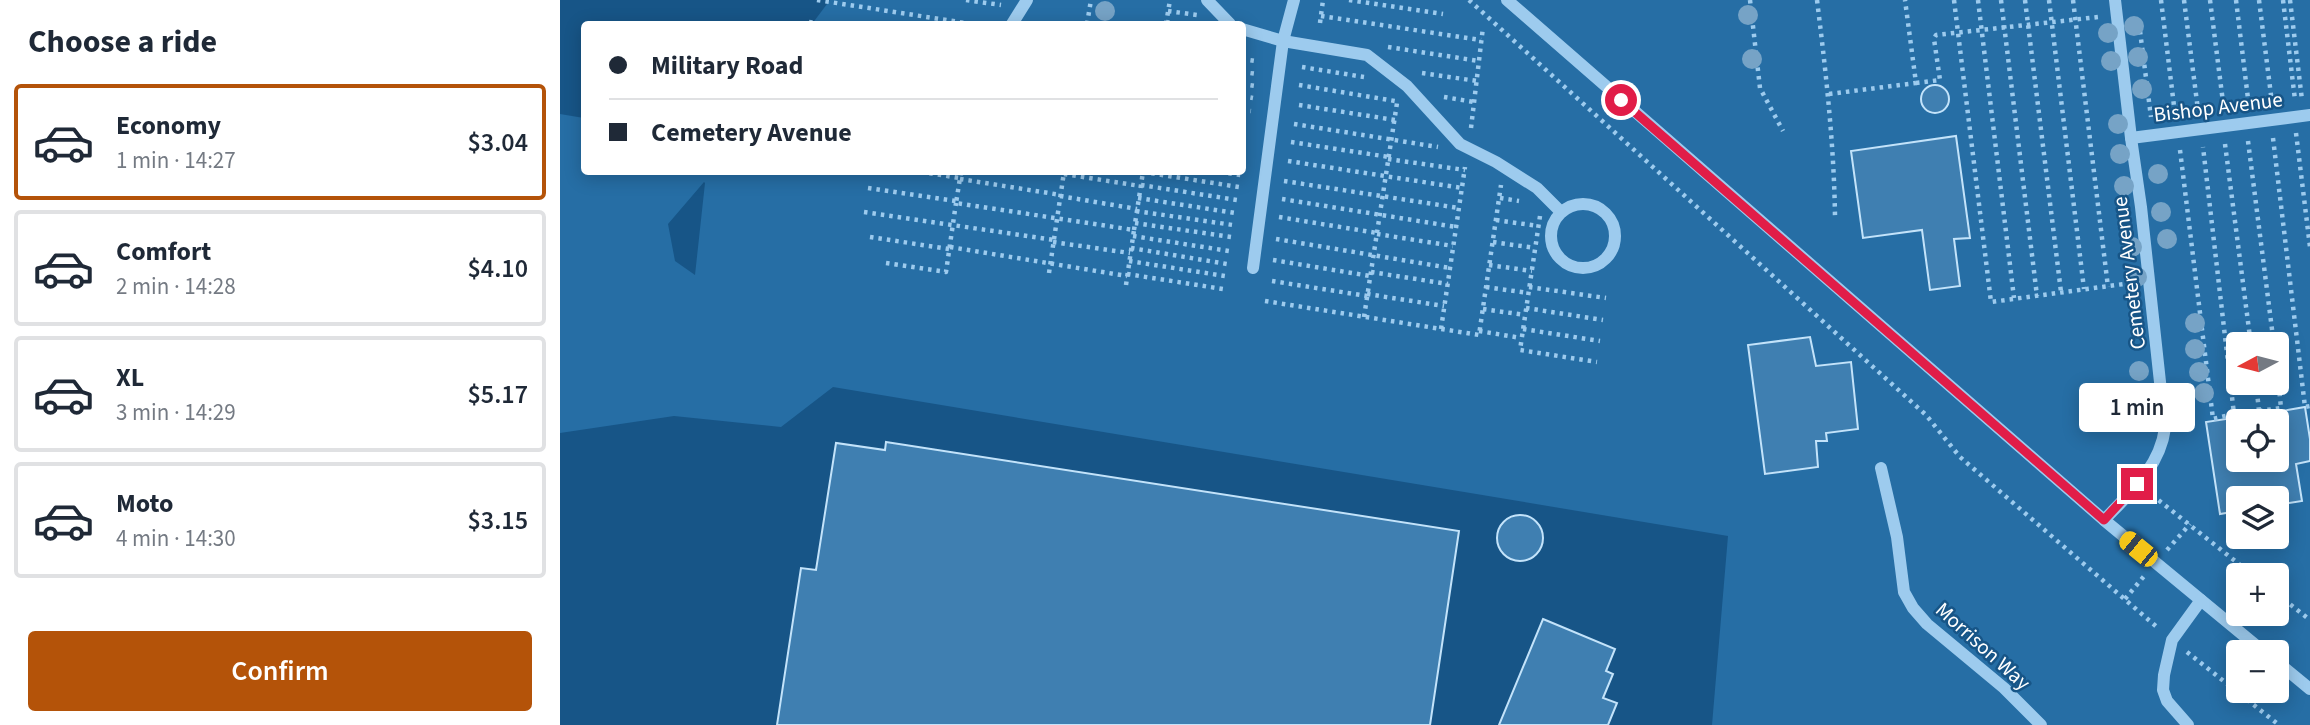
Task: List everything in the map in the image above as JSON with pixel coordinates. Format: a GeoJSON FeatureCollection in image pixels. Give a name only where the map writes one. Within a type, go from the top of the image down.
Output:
{"type":"FeatureCollection","features":[{"type":"Feature","properties":{"kind":"street"},"geometry":{"type":"LineString","coordinates":[[1014,21],[1027,0]]}},
{"type":"Feature","properties":{"kind":"street"},"geometry":{"type":"LineString","coordinates":[[1207,0],[1227,21]]}},
{"type":"Feature","properties":{"kind":"street"},"geometry":{"type":"LineString","coordinates":[[1253,268],[1283,41],[1294,0]]}},
{"type":"Feature","properties":{"kind":"street"},"geometry":{"type":"LineString","coordinates":[[1507,0],[2104,520],[2249,640]]}},
{"type":"Feature","properties":{"kind":"street","name":"Cemetery Avenue"},"geometry":{"type":"LineString","coordinates":[[2104,520],[2160,454],[2165,428],[2115,0]]}},
{"type":"Feature","properties":{"kind":"street"},"geometry":{"type":"LineString","coordinates":[[1246,30],[1283,41],[1367,55],[1407,86],[1460,144],[1496,162],[1537,188],[1561,212]]}},
{"type":"Feature","properties":{"kind":"street","name":"Bishop Avenue"},"geometry":{"type":"LineString","coordinates":[[2131,138],[2301,116]]}},
{"type":"Feature","properties":{"kind":"street"},"geometry":{"type":"LineString","coordinates":[[1588,204],[1609,217],[1615,239],[1612,251],[1604,260],[1585,268],[1574,267],[1558,257],[1551,238],[1555,221],[1561,212],[1576,205],[1588,204]]}},
{"type":"Feature","properties":{"kind":"street","name":"Morrison Way"},"geometry":{"type":"LineString","coordinates":[[1881,468],[1897,537],[1904,592],[1913,608],[1927,624],[2004,688],[2041,725]]}},
{"type":"Feature","properties":{"kind":"street"},"geometry":{"type":"LineString","coordinates":[[2188,725],[2167,701],[2163,690],[2165,661],[2172,640],[2201,600]]}},
{"type":"Feature","properties":{"kind":"street"},"geometry":{"type":"LineString","coordinates":[[2289,672],[2310,689]]}},
{"type":"Feature","properties":{"kind":"path"},"geometry":{"type":"LineString","coordinates":[[966,0],[1001,5]]}},
{"type":"Feature","properties":{"kind":"path"},"geometry":{"type":"LineString","coordinates":[[1088,21],[1091,0]]}},
{"type":"Feature","properties":{"kind":"path"},"geometry":{"type":"LineString","coordinates":[[1166,21],[1168,0]]}},
{"type":"Feature","properties":{"kind":"path"},"geometry":{"type":"LineString","coordinates":[[1320,23],[1323,0]]}},
{"type":"Feature","properties":{"kind":"path"},"geometry":{"type":"LineString","coordinates":[[1349,0],[1443,14]]}},
{"type":"Feature","properties":{"kind":"path"},"geometry":{"type":"LineString","coordinates":[[1469,0],[1926,415],[1960,457],[2172,640],[2278,725]]}},
{"type":"Feature","properties":{"kind":"path"},"geometry":{"type":"LineString","coordinates":[[1750,0],[1760,88],[1783,131]]}},
{"type":"Feature","properties":{"kind":"path"},"geometry":{"type":"LineString","coordinates":[[1817,0],[1829,94],[1835,217]]}},
{"type":"Feature","properties":{"kind":"path"},"geometry":{"type":"LineString","coordinates":[[1905,0],[1916,83]]}},
{"type":"Feature","properties":{"kind":"path"},"geometry":{"type":"LineString","coordinates":[[1954,0],[1991,302],[2138,282]]}},
{"type":"Feature","properties":{"kind":"path"},"geometry":{"type":"LineString","coordinates":[[1978,0],[2014,298]]}},
{"type":"Feature","properties":{"kind":"path"},"geometry":{"type":"LineString","coordinates":[[2001,0],[2037,296]]}},
{"type":"Feature","properties":{"kind":"path"},"geometry":{"type":"LineString","coordinates":[[2025,0],[2061,292]]}},
{"type":"Feature","properties":{"kind":"path"},"geometry":{"type":"LineString","coordinates":[[2049,0],[2084,289]]}},
{"type":"Feature","properties":{"kind":"path"},"geometry":{"type":"LineString","coordinates":[[2073,0],[2108,286]]}},
{"type":"Feature","properties":{"kind":"path"},"geometry":{"type":"LineString","coordinates":[[2161,0],[2213,419],[2226,416]]}},
{"type":"Feature","properties":{"kind":"path"},"geometry":{"type":"LineString","coordinates":[[2184,0],[2233,409]]}},
{"type":"Feature","properties":{"kind":"path"},"geometry":{"type":"LineString","coordinates":[[2210,0],[2249,332]]}},
{"type":"Feature","properties":{"kind":"path"},"geometry":{"type":"LineString","coordinates":[[2236,0],[2272,332]]}},
{"type":"Feature","properties":{"kind":"path"},"geometry":{"type":"LineString","coordinates":[[2259,0],[2305,407],[2310,407]]}},
{"type":"Feature","properties":{"kind":"path"},"geometry":{"type":"LineString","coordinates":[[2283,0],[2301,116]]}},
{"type":"Feature","properties":{"kind":"path"},"geometry":{"type":"LineString","coordinates":[[2290,0],[2310,247]]}},
{"type":"Feature","properties":{"kind":"path"},"geometry":{"type":"LineString","coordinates":[[817,1],[952,21]]}},
{"type":"Feature","properties":{"kind":"path"},"geometry":{"type":"LineString","coordinates":[[1315,11],[1322,8]]}},
{"type":"Feature","properties":{"kind":"path"},"geometry":{"type":"LineString","coordinates":[[1168,11],[1201,16]]}},
{"type":"Feature","properties":{"kind":"path"},"geometry":{"type":"LineString","coordinates":[[1829,94],[1940,80],[1934,39],[1936,35],[2117,15]]}},
{"type":"Feature","properties":{"kind":"path"},"geometry":{"type":"LineString","coordinates":[[1321,16],[1481,40]]}},
{"type":"Feature","properties":{"kind":"path"},"geometry":{"type":"LineString","coordinates":[[1471,129],[1483,27]]}},
{"type":"Feature","properties":{"kind":"path"},"geometry":{"type":"LineString","coordinates":[[2140,27],[2153,135]]}},
{"type":"Feature","properties":{"kind":"path"},"geometry":{"type":"LineString","coordinates":[[1384,46],[1479,61]]}},
{"type":"Feature","properties":{"kind":"path"},"geometry":{"type":"LineString","coordinates":[[1246,60],[1255,61]]}},
{"type":"Feature","properties":{"kind":"path"},"geometry":{"type":"LineString","coordinates":[[1302,66],[1368,77]]}},
{"type":"Feature","properties":{"kind":"path"},"geometry":{"type":"LineString","coordinates":[[1414,72],[1476,81]]}},
{"type":"Feature","properties":{"kind":"path"},"geometry":{"type":"LineString","coordinates":[[1246,73],[1257,74]]}},
{"type":"Feature","properties":{"kind":"path"},"geometry":{"type":"LineString","coordinates":[[1246,85],[1255,86]]}},
{"type":"Feature","properties":{"kind":"path"},"geometry":{"type":"LineString","coordinates":[[1300,85],[1398,99],[1364,317]]}},
{"type":"Feature","properties":{"kind":"path"},"geometry":{"type":"LineString","coordinates":[[1433,96],[1474,102]]}},
{"type":"Feature","properties":{"kind":"path"},"geometry":{"type":"LineString","coordinates":[[1246,97],[1253,98]]}},
{"type":"Feature","properties":{"kind":"path"},"geometry":{"type":"LineString","coordinates":[[1299,105],[1395,120]]}},
{"type":"Feature","properties":{"kind":"path"},"geometry":{"type":"LineString","coordinates":[[1246,110],[1251,111]]}},
{"type":"Feature","properties":{"kind":"path"},"geometry":{"type":"LineString","coordinates":[[1246,122],[1250,123]]}},
{"type":"Feature","properties":{"kind":"path"},"geometry":{"type":"LineString","coordinates":[[1294,124],[1443,148]]}},
{"type":"Feature","properties":{"kind":"path"},"geometry":{"type":"LineString","coordinates":[[1290,142],[1465,170]]}},
{"type":"Feature","properties":{"kind":"path"},"geometry":{"type":"LineString","coordinates":[[1288,162],[1462,188]]}},
{"type":"Feature","properties":{"kind":"path"},"geometry":{"type":"LineString","coordinates":[[1441,329],[1466,163]]}},
{"type":"Feature","properties":{"kind":"path"},"geometry":{"type":"LineString","coordinates":[[1049,273],[1064,175]]}},
{"type":"Feature","properties":{"kind":"path"},"geometry":{"type":"LineString","coordinates":[[1076,175],[1237,200]]}},
{"type":"Feature","properties":{"kind":"path"},"geometry":{"type":"LineString","coordinates":[[1126,285],[1143,175]]}},
{"type":"Feature","properties":{"kind":"path"},"geometry":{"type":"LineString","coordinates":[[1162,175],[1238,187]]}},
{"type":"Feature","properties":{"kind":"path"},"geometry":{"type":"LineString","coordinates":[[886,263],[946,272],[960,176],[1233,226]]}},
{"type":"Feature","properties":{"kind":"path"},"geometry":{"type":"LineString","coordinates":[[1265,301],[1479,335],[1503,177]]}},
{"type":"Feature","properties":{"kind":"path"},"geometry":{"type":"LineString","coordinates":[[1284,181],[1459,208]]}},
{"type":"Feature","properties":{"kind":"path"},"geometry":{"type":"LineString","coordinates":[[868,188],[1057,218],[1229,251]]}},
{"type":"Feature","properties":{"kind":"path"},"geometry":{"type":"LineString","coordinates":[[1138,198],[1235,213]]}},
{"type":"Feature","properties":{"kind":"path"},"geometry":{"type":"LineString","coordinates":[[1282,199],[1456,227]]}},
{"type":"Feature","properties":{"kind":"path"},"geometry":{"type":"LineString","coordinates":[[1541,211],[1520,350],[1598,362]]}},
{"type":"Feature","properties":{"kind":"path"},"geometry":{"type":"LineString","coordinates":[[864,212],[1227,264]]}},
{"type":"Feature","properties":{"kind":"path"},"geometry":{"type":"LineString","coordinates":[[1279,217],[1453,246]]}},
{"type":"Feature","properties":{"kind":"path"},"geometry":{"type":"LineString","coordinates":[[1496,220],[1538,226]]}},
{"type":"Feature","properties":{"kind":"path"},"geometry":{"type":"LineString","coordinates":[[1135,223],[1231,237]]}},
{"type":"Feature","properties":{"kind":"path"},"geometry":{"type":"LineString","coordinates":[[870,237],[1223,289]]}},
{"type":"Feature","properties":{"kind":"path"},"geometry":{"type":"LineString","coordinates":[[1276,239],[1450,268]]}},
{"type":"Feature","properties":{"kind":"path"},"geometry":{"type":"LineString","coordinates":[[1493,242],[1535,248]]}},
{"type":"Feature","properties":{"kind":"path"},"geometry":{"type":"LineString","coordinates":[[1273,260],[1448,284]]}},
{"type":"Feature","properties":{"kind":"path"},"geometry":{"type":"LineString","coordinates":[[1129,261],[1225,276]]}},
{"type":"Feature","properties":{"kind":"path"},"geometry":{"type":"LineString","coordinates":[[1489,265],[1532,271]]}},
{"type":"Feature","properties":{"kind":"path"},"geometry":{"type":"LineString","coordinates":[[1272,281],[1444,306]]}},
{"type":"Feature","properties":{"kind":"path"},"geometry":{"type":"LineString","coordinates":[[1486,287],[1528,293]]}},
{"type":"Feature","properties":{"kind":"path"},"geometry":{"type":"LineString","coordinates":[[1530,287],[1606,298]]}},
{"type":"Feature","properties":{"kind":"path"},"geometry":{"type":"LineString","coordinates":[[1526,308],[1603,320]]}},
{"type":"Feature","properties":{"kind":"path"},"geometry":{"type":"LineString","coordinates":[[1483,309],[1525,315]]}},
{"type":"Feature","properties":{"kind":"path"},"geometry":{"type":"LineString","coordinates":[[1522,329],[1600,341]]}},
{"type":"Feature","properties":{"kind":"path"},"geometry":{"type":"LineString","coordinates":[[1479,331],[1521,338]]}},
{"type":"Feature","properties":{"kind":"path"},"geometry":{"type":"LineString","coordinates":[[2274,409],[2281,408],[2280,396]]}},
{"type":"Feature","properties":{"kind":"path"},"geometry":{"type":"LineString","coordinates":[[2137,484],[2237,563]]}},
{"type":"Feature","properties":{"kind":"path"},"geometry":{"type":"LineString","coordinates":[[2289,603],[2310,620]]}},
{"type":"Feature","properties":{"kind":"shaded area"},"geometry":{"type":"Polygon","coordinates":[[[830,0],[2310,0],[2310,725],[1712,725],[1728,536],[833,387],[781,427],[674,416],[560,433],[560,114],[581,118],[581,175],[1246,175],[1246,21],[814,21],[830,0]],[[705,183],[668,224],[675,261],[695,275],[705,183]]]}},
{"type":"Feature","properties":{"kind":"building"},"geometry":{"type":"Polygon","coordinates":[[[1935,85],[1945,89],[1949,99],[1945,109],[1935,113],[1925,109],[1921,99],[1925,89],[1935,85]]]}},
{"type":"Feature","properties":{"kind":"building"},"geometry":{"type":"Polygon","coordinates":[[[1956,136],[1970,238],[1954,239],[1960,286],[1930,290],[1922,230],[1863,238],[1851,151],[1956,136]]]}},
{"type":"Feature","properties":{"kind":"building"},"geometry":{"type":"Polygon","coordinates":[[[1810,337],[1816,366],[1851,362],[1858,429],[1826,433],[1827,441],[1816,441],[1818,467],[1765,474],[1748,345],[1810,337]]]}},
{"type":"Feature","properties":{"kind":"building"},"geometry":{"type":"Polygon","coordinates":[[[2305,407],[2310,439],[2310,461],[2296,464],[2302,501],[2289,503],[2289,486],[2226,486],[2226,513],[2220,514],[2206,422],[2226,419],[2226,472],[2289,472],[2289,410],[2305,407]]]}},
{"type":"Feature","properties":{"kind":"building"},"geometry":{"type":"Polygon","coordinates":[[[886,442],[1459,531],[1430,725],[777,725],[801,568],[816,570],[836,443],[885,450],[886,442]]]}},
{"type":"Feature","properties":{"kind":"building"},"geometry":{"type":"Polygon","coordinates":[[[1520,515],[1536,522],[1543,538],[1536,554],[1520,561],[1504,554],[1497,538],[1504,522],[1520,515]]]}},
{"type":"Feature","properties":{"kind":"building"},"geometry":{"type":"Polygon","coordinates":[[[1543,619],[1615,649],[1606,671],[1613,674],[1603,698],[1617,703],[1608,725],[1499,725],[1543,619]]]}},
{"type":"Feature","properties":{"kind":"route"},"geometry":{"type":"LineString","coordinates":[[1621,100],[2104,520],[2137,484]]}}]}
